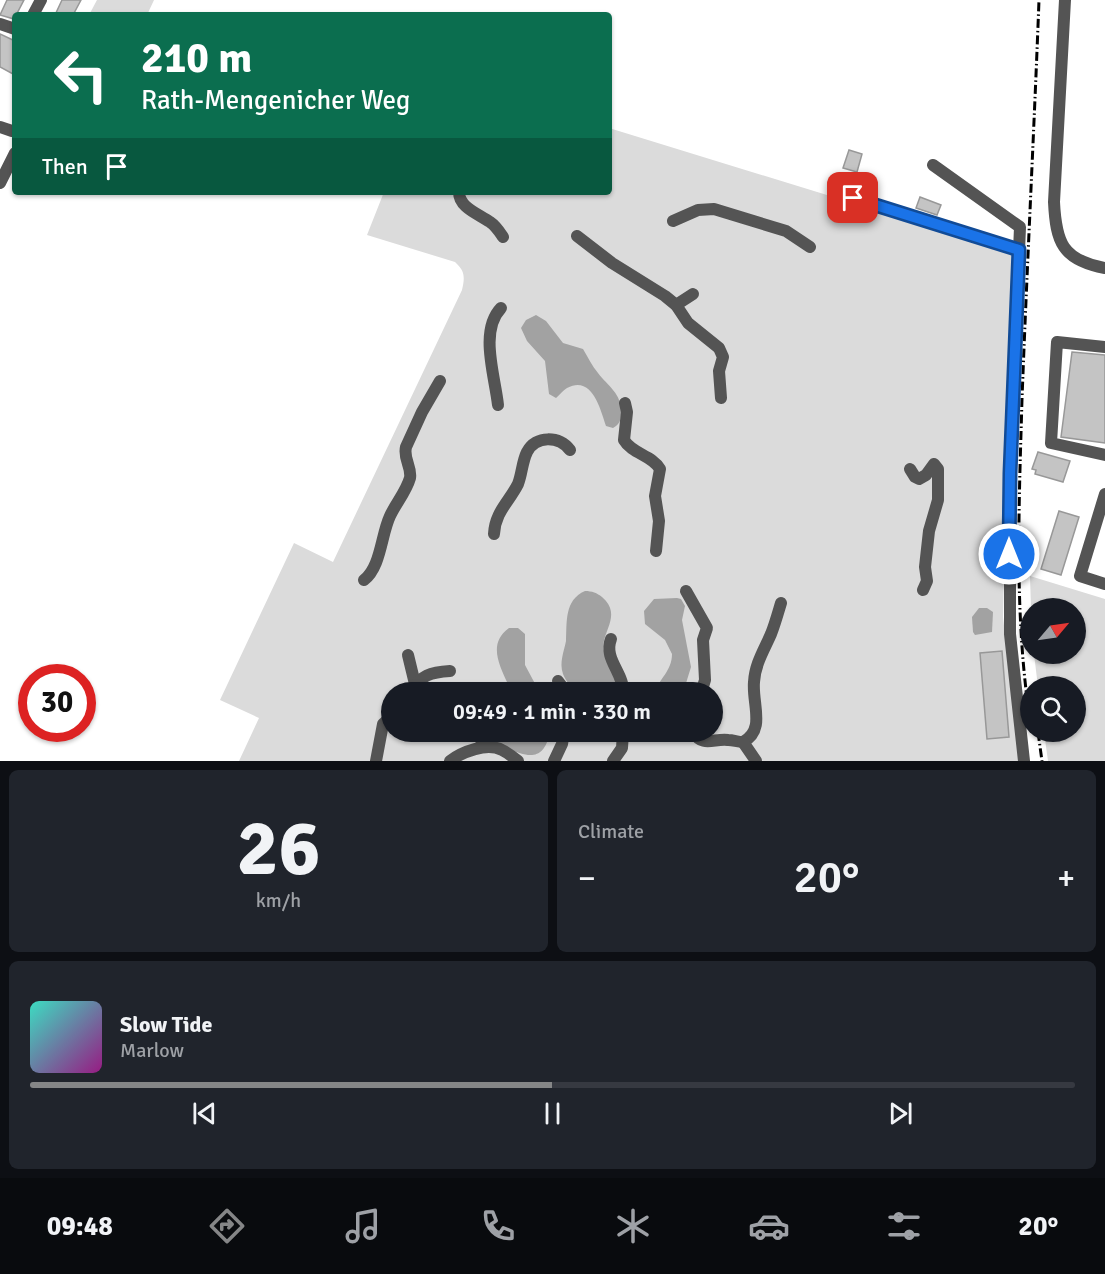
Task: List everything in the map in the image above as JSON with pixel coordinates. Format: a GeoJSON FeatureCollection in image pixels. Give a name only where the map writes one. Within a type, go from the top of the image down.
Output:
{"type":"FeatureCollection","features":[{"type":"Feature","properties":{"kind":"street"},"geometry":{"type":"LineString","coordinates":[[1065,0],[1054,202],[1056,230],[1062,244],[1071,255],[1085,263],[1105,268]]}},
{"type":"Feature","properties":{"kind":"street"},"geometry":{"type":"LineString","coordinates":[[0,183],[12,159]]}},
{"type":"Feature","properties":{"kind":"street"},"geometry":{"type":"LineString","coordinates":[[933,165],[1020,227],[1010,473],[1010,634],[1024,761]]}},
{"type":"Feature","properties":{"kind":"street"},"geometry":{"type":"LineString","coordinates":[[459,195],[460,201],[464,205],[492,223],[503,237]]}},
{"type":"Feature","properties":{"kind":"street"},"geometry":{"type":"LineString","coordinates":[[853,198],[1019,250]]}},
{"type":"Feature","properties":{"kind":"street"},"geometry":{"type":"LineString","coordinates":[[673,221],[698,210],[724,211],[786,231],[810,247]]}},
{"type":"Feature","properties":{"kind":"street"},"geometry":{"type":"LineString","coordinates":[[577,236],[676,305],[688,323],[722,353],[718,378],[721,398]]}},
{"type":"Feature","properties":{"kind":"street"},"geometry":{"type":"LineString","coordinates":[[676,305],[693,294]]}},
{"type":"Feature","properties":{"kind":"street"},"geometry":{"type":"LineString","coordinates":[[498,405],[484,351],[493,319],[501,308]]}},
{"type":"Feature","properties":{"kind":"street"},"geometry":{"type":"LineString","coordinates":[[1105,347],[1057,342],[1051,443],[1105,455]]}},
{"type":"Feature","properties":{"kind":"street"},"geometry":{"type":"LineString","coordinates":[[364,580],[375,564],[390,516],[409,481],[410,473],[404,453],[406,447],[440,381]]}},
{"type":"Feature","properties":{"kind":"street"},"geometry":{"type":"LineString","coordinates":[[625,403],[627,412],[624,440],[634,451],[655,462],[660,469],[656,496],[659,521],[656,551]]}},
{"type":"Feature","properties":{"kind":"street"},"geometry":{"type":"LineString","coordinates":[[494,534],[496,517],[518,483],[528,450],[539,442],[553,439],[570,450]]}},
{"type":"Feature","properties":{"kind":"street"},"geometry":{"type":"LineString","coordinates":[[910,469],[919,479],[926,475],[934,464],[938,469],[938,500],[929,531],[925,567],[927,580],[923,590]]}},
{"type":"Feature","properties":{"kind":"street"},"geometry":{"type":"LineString","coordinates":[[1105,494],[1080,576],[1105,584]]}},
{"type":"Feature","properties":{"kind":"street"},"geometry":{"type":"LineString","coordinates":[[686,591],[706,628],[704,682]]}},
{"type":"Feature","properties":{"kind":"street"},"geometry":{"type":"LineString","coordinates":[[743,742],[756,729],[754,678],[759,659],[771,635],[782,603]]}},
{"type":"Feature","properties":{"kind":"street"},"geometry":{"type":"LineString","coordinates":[[611,639],[610,655],[622,682]]}},
{"type":"Feature","properties":{"kind":"street"},"geometry":{"type":"LineString","coordinates":[[408,655],[412,682]]}},
{"type":"Feature","properties":{"kind":"street"},"geometry":{"type":"LineString","coordinates":[[421,682],[432,673],[450,671]]}},
{"type":"Feature","properties":{"kind":"street"},"geometry":{"type":"LineString","coordinates":[[376,761],[381,735]]}},
{"type":"Feature","properties":{"kind":"street"},"geometry":{"type":"LineString","coordinates":[[723,740],[743,742],[756,761]]}},
{"type":"Feature","properties":{"kind":"street"},"geometry":{"type":"LineString","coordinates":[[485,742],[518,761]]}},
{"type":"Feature","properties":{"kind":"street"},"geometry":{"type":"LineString","coordinates":[[554,761],[562,742]]}},
{"type":"Feature","properties":{"kind":"street"},"geometry":{"type":"LineString","coordinates":[[613,761],[622,748],[622,742]]}},
{"type":"Feature","properties":{"kind":"street"},"geometry":{"type":"LineString","coordinates":[[450,761],[465,753],[491,747]]}},
{"type":"Feature","properties":{"kind":"shaded area"},"geometry":{"type":"Polygon","coordinates":[[[97,0],[154,0],[148,12],[91,12],[97,0]]]}},
{"type":"Feature","properties":{"kind":"shaded area"},"geometry":{"type":"Polygon","coordinates":[[[612,129],[1012,252],[1003,617],[1020,761],[239,761],[259,718],[220,700],[294,543],[333,562],[462,290],[463,275],[461,268],[455,262],[367,235],[383,195],[612,195],[612,129]]]}},
{"type":"Feature","properties":{"kind":"shaded area"},"geometry":{"type":"Polygon","coordinates":[[[536,315],[546,321],[563,343],[583,349],[596,370],[614,391],[621,406],[621,415],[619,423],[613,428],[606,426],[594,395],[583,386],[576,385],[567,388],[556,398],[549,394],[545,361],[527,341],[521,328],[526,320],[536,315]]]}},
{"type":"Feature","properties":{"kind":"shaded area"},"geometry":{"type":"Polygon","coordinates":[[[1030,576],[1105,599],[1105,761],[1048,761],[1045,742],[1086,742],[1086,676],[1037,676],[1035,664],[1086,664],[1086,598],[1031,598],[1030,576]]]}},
{"type":"Feature","properties":{"kind":"shaded area"},"geometry":{"type":"Polygon","coordinates":[[[585,591],[594,592],[608,604],[611,618],[603,646],[616,682],[567,682],[563,674],[562,661],[568,613],[573,600],[585,591]]]}},
{"type":"Feature","properties":{"kind":"shaded area"},"geometry":{"type":"Polygon","coordinates":[[[677,598],[681,599],[685,606],[682,620],[691,667],[686,682],[660,682],[668,670],[672,654],[665,640],[645,624],[644,611],[654,599],[677,598]]]}},
{"type":"Feature","properties":{"kind":"shaded area"},"geometry":{"type":"Polygon","coordinates":[[[979,608],[987,608],[993,612],[992,632],[975,635],[972,617],[979,608]]]}},
{"type":"Feature","properties":{"kind":"shaded area"},"geometry":{"type":"Polygon","coordinates":[[[509,628],[518,628],[525,634],[525,665],[534,682],[507,682],[497,654],[499,640],[509,628]]]}},
{"type":"Feature","properties":{"kind":"shaded area"},"geometry":{"type":"Polygon","coordinates":[[[493,742],[547,742],[544,748],[534,755],[522,754],[493,742]]]}},
{"type":"Feature","properties":{"kind":"building"},"geometry":{"type":"Polygon","coordinates":[[[7,0],[24,0],[18,12],[12,12],[12,18],[0,15],[7,0]]]}},
{"type":"Feature","properties":{"kind":"building"},"geometry":{"type":"Polygon","coordinates":[[[62,0],[81,0],[75,12],[56,12],[62,0]]]}},
{"type":"Feature","properties":{"kind":"building"},"geometry":{"type":"Polygon","coordinates":[[[0,34],[12,40],[12,73],[0,67],[0,34]]]}},
{"type":"Feature","properties":{"kind":"building"},"geometry":{"type":"Polygon","coordinates":[[[849,150],[862,154],[857,172],[843,168],[849,150]]]}},
{"type":"Feature","properties":{"kind":"building"},"geometry":{"type":"Polygon","coordinates":[[[855,176],[876,182],[871,195],[851,190],[855,176]]]}},
{"type":"Feature","properties":{"kind":"building"},"geometry":{"type":"Polygon","coordinates":[[[920,197],[941,205],[937,215],[916,208],[920,197]]]}},
{"type":"Feature","properties":{"kind":"building"},"geometry":{"type":"Polygon","coordinates":[[[1072,352],[1105,355],[1105,443],[1061,437],[1072,352]]]}},
{"type":"Feature","properties":{"kind":"building"},"geometry":{"type":"Polygon","coordinates":[[[1038,452],[1070,461],[1063,482],[1035,474],[1036,470],[1032,469],[1038,452]]]}},
{"type":"Feature","properties":{"kind":"building"},"geometry":{"type":"Polygon","coordinates":[[[1059,511],[1079,517],[1061,575],[1041,569],[1059,511]]]}},
{"type":"Feature","properties":{"kind":"building"},"geometry":{"type":"Polygon","coordinates":[[[1002,651],[1009,737],[987,739],[980,653],[1002,651]]]}},
{"type":"Feature","properties":{"kind":"railway"},"geometry":{"type":"LineString","coordinates":[[1025,676],[1020,600],[1019,520],[1039,0]]}},
{"type":"Feature","properties":{"kind":"railway"},"geometry":{"type":"LineString","coordinates":[[1039,742],[1042,761]]}},
{"type":"Feature","properties":{"kind":"route"},"geometry":{"type":"LineString","coordinates":[[853,198],[1019,250],[1009,554]]}}]}
